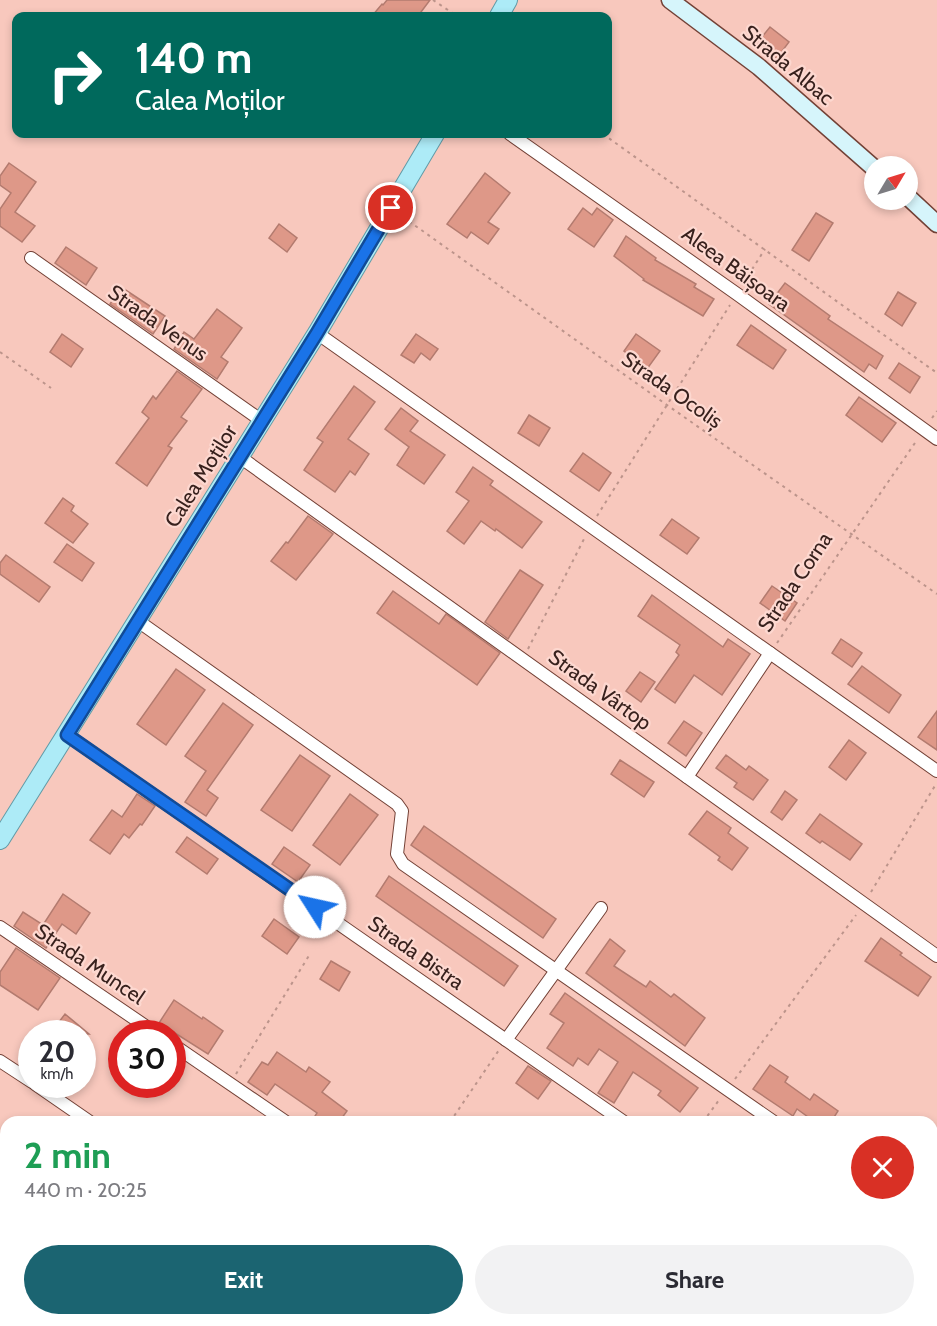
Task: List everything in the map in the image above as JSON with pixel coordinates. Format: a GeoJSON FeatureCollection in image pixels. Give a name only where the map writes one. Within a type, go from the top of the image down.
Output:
{"type":"FeatureCollection","features":[{"type":"Feature","properties":{"kind":"main road","name":"Calea Moților"},"geometry":{"type":"LineString","coordinates":[[0,840],[317,333],[433,138]]}},
{"type":"Feature","properties":{"kind":"street","name":"Strada Albac"},"geometry":{"type":"LineString","coordinates":[[670,0],[759,68],[864,159]]}},
{"type":"Feature","properties":{"kind":"street","name":"Aleea Băișoara"},"geometry":{"type":"LineString","coordinates":[[516,138],[937,439]]}},
{"type":"Feature","properties":{"kind":"street"},"geometry":{"type":"LineString","coordinates":[[918,206],[937,224]]}},
{"type":"Feature","properties":{"kind":"street","name":"Strada Venus"},"geometry":{"type":"LineString","coordinates":[[31,258],[262,421]]}},
{"type":"Feature","properties":{"kind":"street"},"geometry":{"type":"LineString","coordinates":[[317,333],[937,771]]}},
{"type":"Feature","properties":{"kind":"street","name":"Strada Vârtop"},"geometry":{"type":"LineString","coordinates":[[240,457],[937,956]]}},
{"type":"Feature","properties":{"kind":"street"},"geometry":{"type":"LineString","coordinates":[[138,621],[397,804],[402,811],[397,854],[403,864],[765,1116]]}},
{"type":"Feature","properties":{"kind":"street","name":"Strada Corna"},"geometry":{"type":"LineString","coordinates":[[687,777],[770,653]]}},
{"type":"Feature","properties":{"kind":"street","name":"Strada Bistra"},"geometry":{"type":"LineString","coordinates":[[67,735],[615,1116]]}},
{"type":"Feature","properties":{"kind":"street"},"geometry":{"type":"LineString","coordinates":[[506,1040],[601,908]]}},
{"type":"Feature","properties":{"kind":"street","name":"Strada Muncel"},"geometry":{"type":"LineString","coordinates":[[0,927],[136,1020]]}},
{"type":"Feature","properties":{"kind":"street"},"geometry":{"type":"LineString","coordinates":[[186,1053],[277,1116]]}},
{"type":"Feature","properties":{"kind":"street"},"geometry":{"type":"LineString","coordinates":[[0,1061],[18,1073]]}},
{"type":"Feature","properties":{"kind":"street"},"geometry":{"type":"LineString","coordinates":[[55,1098],[81,1116]]}},
{"type":"Feature","properties":{"kind":"path"},"geometry":{"type":"LineString","coordinates":[[433,0],[451,12]]}},
{"type":"Feature","properties":{"kind":"path"},"geometry":{"type":"LineString","coordinates":[[609,138],[937,373]]}},
{"type":"Feature","properties":{"kind":"path","name":"Strada Ocoliș"},"geometry":{"type":"LineString","coordinates":[[391,208],[937,594]]}},
{"type":"Feature","properties":{"kind":"path"},"geometry":{"type":"LineString","coordinates":[[522,658],[591,526],[765,249]]}},
{"type":"Feature","properties":{"kind":"path"},"geometry":{"type":"LineString","coordinates":[[0,352],[51,388]]}},
{"type":"Feature","properties":{"kind":"path","name":"Strada Corna"},"geometry":{"type":"LineString","coordinates":[[770,653],[937,411]]}},
{"type":"Feature","properties":{"kind":"path"},"geometry":{"type":"LineString","coordinates":[[707,1116],[864,905],[937,782]]}},
{"type":"Feature","properties":{"kind":"path"},"geometry":{"type":"LineString","coordinates":[[230,1083],[310,954]]}},
{"type":"Feature","properties":{"kind":"path"},"geometry":{"type":"LineString","coordinates":[[454,1116],[506,1040]]}},
{"type":"Feature","properties":{"kind":"building"},"geometry":{"type":"Polygon","coordinates":[[[387,0],[430,0],[421,12],[375,12],[387,0]]]}},
{"type":"Feature","properties":{"kind":"building"},"geometry":{"type":"Polygon","coordinates":[[[770,27],[789,42],[777,58],[757,43],[770,27]]]}},
{"type":"Feature","properties":{"kind":"building"},"geometry":{"type":"Polygon","coordinates":[[[9,163],[36,182],[15,212],[35,226],[22,242],[0,226],[0,209],[11,193],[0,185],[0,176],[9,163]]]}},
{"type":"Feature","properties":{"kind":"building"},"geometry":{"type":"Polygon","coordinates":[[[485,173],[510,193],[488,222],[499,229],[488,244],[471,232],[467,238],[447,224],[485,173]]]}},
{"type":"Feature","properties":{"kind":"building"},"geometry":{"type":"Polygon","coordinates":[[[583,208],[592,215],[597,208],[613,220],[594,247],[568,229],[583,208]]]}},
{"type":"Feature","properties":{"kind":"building"},"geometry":{"type":"Polygon","coordinates":[[[816,213],[833,223],[809,261],[792,250],[816,213]]]}},
{"type":"Feature","properties":{"kind":"building"},"geometry":{"type":"Polygon","coordinates":[[[279,224],[297,238],[287,252],[269,238],[279,224]]]}},
{"type":"Feature","properties":{"kind":"building"},"geometry":{"type":"Polygon","coordinates":[[[626,236],[656,258],[655,260],[696,284],[694,287],[714,299],[703,316],[643,280],[614,256],[626,236]]]}},
{"type":"Feature","properties":{"kind":"building"},"geometry":{"type":"Polygon","coordinates":[[[66,247],[97,268],[86,285],[55,263],[66,247]]]}},
{"type":"Feature","properties":{"kind":"building"},"geometry":{"type":"Polygon","coordinates":[[[785,283],[830,316],[828,319],[883,356],[876,369],[869,364],[864,372],[769,304],[785,283]]]}},
{"type":"Feature","properties":{"kind":"building"},"geometry":{"type":"Polygon","coordinates":[[[121,287],[165,316],[153,334],[110,304],[121,287]]]}},
{"type":"Feature","properties":{"kind":"building"},"geometry":{"type":"Polygon","coordinates":[[[898,292],[916,303],[902,326],[885,314],[898,292]]]}},
{"type":"Feature","properties":{"kind":"building"},"geometry":{"type":"Polygon","coordinates":[[[217,309],[242,328],[221,357],[228,362],[217,379],[174,349],[184,332],[194,339],[217,309]]]}},
{"type":"Feature","properties":{"kind":"building"},"geometry":{"type":"Polygon","coordinates":[[[751,325],[786,350],[773,369],[737,345],[751,325]]]}},
{"type":"Feature","properties":{"kind":"building"},"geometry":{"type":"Polygon","coordinates":[[[62,334],[83,349],[71,367],[50,352],[62,334]]]}},
{"type":"Feature","properties":{"kind":"building"},"geometry":{"type":"Polygon","coordinates":[[[416,334],[438,349],[430,360],[421,353],[414,363],[401,355],[416,334]]]}},
{"type":"Feature","properties":{"kind":"building"},"geometry":{"type":"Polygon","coordinates":[[[636,334],[660,351],[647,369],[624,351],[636,334]]]}},
{"type":"Feature","properties":{"kind":"building"},"geometry":{"type":"Polygon","coordinates":[[[899,363],[920,377],[910,393],[889,378],[899,363]]]}},
{"type":"Feature","properties":{"kind":"building"},"geometry":{"type":"Polygon","coordinates":[[[177,371],[202,389],[181,417],[187,421],[168,446],[172,448],[147,486],[116,463],[149,418],[142,412],[153,396],[156,399],[177,371]]]}},
{"type":"Feature","properties":{"kind":"building"},"geometry":{"type":"Polygon","coordinates":[[[354,386],[375,402],[348,439],[369,454],[355,475],[350,471],[335,492],[304,470],[323,442],[317,438],[354,386]]]}},
{"type":"Feature","properties":{"kind":"building"},"geometry":{"type":"Polygon","coordinates":[[[859,397],[896,423],[882,442],[846,415],[859,397]]]}},
{"type":"Feature","properties":{"kind":"building"},"geometry":{"type":"Polygon","coordinates":[[[401,408],[418,421],[410,431],[445,455],[424,484],[397,465],[409,447],[385,429],[401,408]]]}},
{"type":"Feature","properties":{"kind":"building"},"geometry":{"type":"Polygon","coordinates":[[[529,415],[550,428],[539,446],[518,433],[529,415]]]}},
{"type":"Feature","properties":{"kind":"building"},"geometry":{"type":"Polygon","coordinates":[[[583,453],[611,473],[599,491],[570,471],[583,453]]]}},
{"type":"Feature","properties":{"kind":"building"},"geometry":{"type":"Polygon","coordinates":[[[473,467],[493,481],[490,485],[542,522],[522,548],[481,521],[464,544],[447,531],[469,501],[456,492],[473,467]]]}},
{"type":"Feature","properties":{"kind":"building"},"geometry":{"type":"Polygon","coordinates":[[[63,498],[74,506],[71,511],[88,524],[73,543],[45,523],[63,498]]]}},
{"type":"Feature","properties":{"kind":"building"},"geometry":{"type":"Polygon","coordinates":[[[308,516],[333,534],[296,580],[271,561],[308,516]]]}},
{"type":"Feature","properties":{"kind":"building"},"geometry":{"type":"Polygon","coordinates":[[[672,519],[699,538],[687,554],[660,535],[672,519]]]}},
{"type":"Feature","properties":{"kind":"building"},"geometry":{"type":"Polygon","coordinates":[[[67,544],[94,563],[82,581],[54,562],[67,544]]]}},
{"type":"Feature","properties":{"kind":"building"},"geometry":{"type":"Polygon","coordinates":[[[6,555],[50,587],[39,602],[0,574],[0,563],[6,555]]]}},
{"type":"Feature","properties":{"kind":"building"},"geometry":{"type":"Polygon","coordinates":[[[520,570],[543,585],[508,639],[485,622],[520,570]]]}},
{"type":"Feature","properties":{"kind":"building"},"geometry":{"type":"Polygon","coordinates":[[[772,586],[797,603],[785,621],[760,603],[772,586]]]}},
{"type":"Feature","properties":{"kind":"building"},"geometry":{"type":"Polygon","coordinates":[[[393,591],[439,624],[446,614],[500,653],[477,685],[377,613],[393,591]]]}},
{"type":"Feature","properties":{"kind":"building"},"geometry":{"type":"Polygon","coordinates":[[[652,595],[723,647],[728,639],[750,654],[722,695],[694,675],[675,703],[655,689],[679,655],[676,652],[680,645],[638,616],[652,595]]]}},
{"type":"Feature","properties":{"kind":"building"},"geometry":{"type":"Polygon","coordinates":[[[841,639],[862,653],[852,667],[832,653],[841,639]]]}},
{"type":"Feature","properties":{"kind":"building"},"geometry":{"type":"Polygon","coordinates":[[[862,666],[901,695],[889,713],[848,684],[862,666]]]}},
{"type":"Feature","properties":{"kind":"building"},"geometry":{"type":"Polygon","coordinates":[[[176,669],[205,690],[166,745],[137,724],[176,669]]]}},
{"type":"Feature","properties":{"kind":"building"},"geometry":{"type":"Polygon","coordinates":[[[640,672],[655,682],[641,702],[626,691],[640,672]]]}},
{"type":"Feature","properties":{"kind":"building"},"geometry":{"type":"Polygon","coordinates":[[[223,703],[253,725],[207,790],[218,798],[206,816],[185,802],[206,771],[185,756],[223,703]]]}},
{"type":"Feature","properties":{"kind":"building"},"geometry":{"type":"Polygon","coordinates":[[[937,711],[937,750],[918,737],[937,711]]]}},
{"type":"Feature","properties":{"kind":"building"},"geometry":{"type":"Polygon","coordinates":[[[684,721],[702,733],[686,756],[668,743],[684,721]]]}},
{"type":"Feature","properties":{"kind":"building"},"geometry":{"type":"Polygon","coordinates":[[[849,740],[866,753],[846,780],[829,767],[849,740]]]}},
{"type":"Feature","properties":{"kind":"building"},"geometry":{"type":"Polygon","coordinates":[[[300,755],[330,776],[292,831],[261,810],[300,755]]]}},
{"type":"Feature","properties":{"kind":"building"},"geometry":{"type":"Polygon","coordinates":[[[726,755],[746,770],[749,766],[768,780],[753,800],[734,787],[737,783],[716,768],[726,755]]]}},
{"type":"Feature","properties":{"kind":"building"},"geometry":{"type":"Polygon","coordinates":[[[620,760],[654,782],[644,797],[611,774],[620,760]]]}},
{"type":"Feature","properties":{"kind":"building"},"geometry":{"type":"Polygon","coordinates":[[[785,791],[797,800],[782,820],[771,812],[785,791]]]}},
{"type":"Feature","properties":{"kind":"building"},"geometry":{"type":"Polygon","coordinates":[[[137,794],[155,806],[142,825],[140,824],[129,838],[124,834],[110,854],[90,840],[112,810],[122,817],[137,794]]]}},
{"type":"Feature","properties":{"kind":"building"},"geometry":{"type":"Polygon","coordinates":[[[350,794],[378,815],[340,865],[313,845],[350,794]]]}},
{"type":"Feature","properties":{"kind":"building"},"geometry":{"type":"Polygon","coordinates":[[[707,811],[731,828],[728,833],[748,848],[732,870],[718,860],[720,857],[689,834],[707,811]]]}},
{"type":"Feature","properties":{"kind":"building"},"geometry":{"type":"Polygon","coordinates":[[[820,814],[862,844],[850,860],[806,833],[820,814]]]}},
{"type":"Feature","properties":{"kind":"building"},"geometry":{"type":"Polygon","coordinates":[[[424,826],[556,919],[543,938],[411,845],[424,826]]]}},
{"type":"Feature","properties":{"kind":"building"},"geometry":{"type":"Polygon","coordinates":[[[187,837],[218,859],[207,874],[176,852],[187,837]]]}},
{"type":"Feature","properties":{"kind":"building"},"geometry":{"type":"Polygon","coordinates":[[[284,847],[310,865],[298,882],[272,864],[284,847]]]}},
{"type":"Feature","properties":{"kind":"building"},"geometry":{"type":"Polygon","coordinates":[[[389,876],[518,966],[504,986],[376,896],[389,876]]]}},
{"type":"Feature","properties":{"kind":"building"},"geometry":{"type":"Polygon","coordinates":[[[63,894],[90,913],[76,934],[62,924],[46,948],[14,926],[23,912],[43,925],[63,894]]]}},
{"type":"Feature","properties":{"kind":"building"},"geometry":{"type":"Polygon","coordinates":[[[274,919],[299,937],[287,954],[262,936],[274,919]]]}},
{"type":"Feature","properties":{"kind":"building"},"geometry":{"type":"Polygon","coordinates":[[[881,938],[931,977],[918,996],[865,961],[881,938]]]}},
{"type":"Feature","properties":{"kind":"building"},"geometry":{"type":"Polygon","coordinates":[[[610,939],[625,951],[614,966],[646,987],[650,981],[671,997],[674,994],[705,1018],[685,1046],[586,973],[610,939]]]}},
{"type":"Feature","properties":{"kind":"building"},"geometry":{"type":"Polygon","coordinates":[[[16,948],[60,978],[38,1010],[0,985],[0,972],[16,948]]]}},
{"type":"Feature","properties":{"kind":"building"},"geometry":{"type":"Polygon","coordinates":[[[331,961],[350,972],[339,991],[320,979],[331,961]]]}},
{"type":"Feature","properties":{"kind":"building"},"geometry":{"type":"Polygon","coordinates":[[[565,993],[698,1088],[680,1112],[658,1095],[661,1091],[633,1072],[614,1103],[598,1093],[618,1062],[599,1049],[588,1065],[578,1058],[573,1066],[547,1048],[564,1023],[550,1014],[565,993]]]}},
{"type":"Feature","properties":{"kind":"building"},"geometry":{"type":"Polygon","coordinates":[[[174,1000],[223,1031],[208,1054],[186,1040],[186,1020],[161,1020],[174,1000]]]}},
{"type":"Feature","properties":{"kind":"building"},"geometry":{"type":"Polygon","coordinates":[[[65,1014],[72,1020],[60,1020],[65,1014]]]}},
{"type":"Feature","properties":{"kind":"building"},"geometry":{"type":"Polygon","coordinates":[[[277,1052],[306,1072],[309,1067],[330,1082],[322,1092],[347,1111],[343,1116],[315,1116],[317,1113],[275,1084],[267,1095],[248,1082],[262,1062],[268,1065],[277,1052]]]}},
{"type":"Feature","properties":{"kind":"building"},"geometry":{"type":"Polygon","coordinates":[[[770,1065],[788,1077],[785,1082],[810,1100],[814,1094],[838,1111],[835,1116],[807,1116],[797,1109],[793,1116],[753,1089],[770,1065]]]}},
{"type":"Feature","properties":{"kind":"building"},"geometry":{"type":"Polygon","coordinates":[[[528,1066],[551,1081],[538,1099],[516,1083],[528,1066]]]}},
{"type":"Feature","properties":{"kind":"route"},"geometry":{"type":"LineString","coordinates":[[315,907],[67,735],[317,333],[391,208]]}}]}
